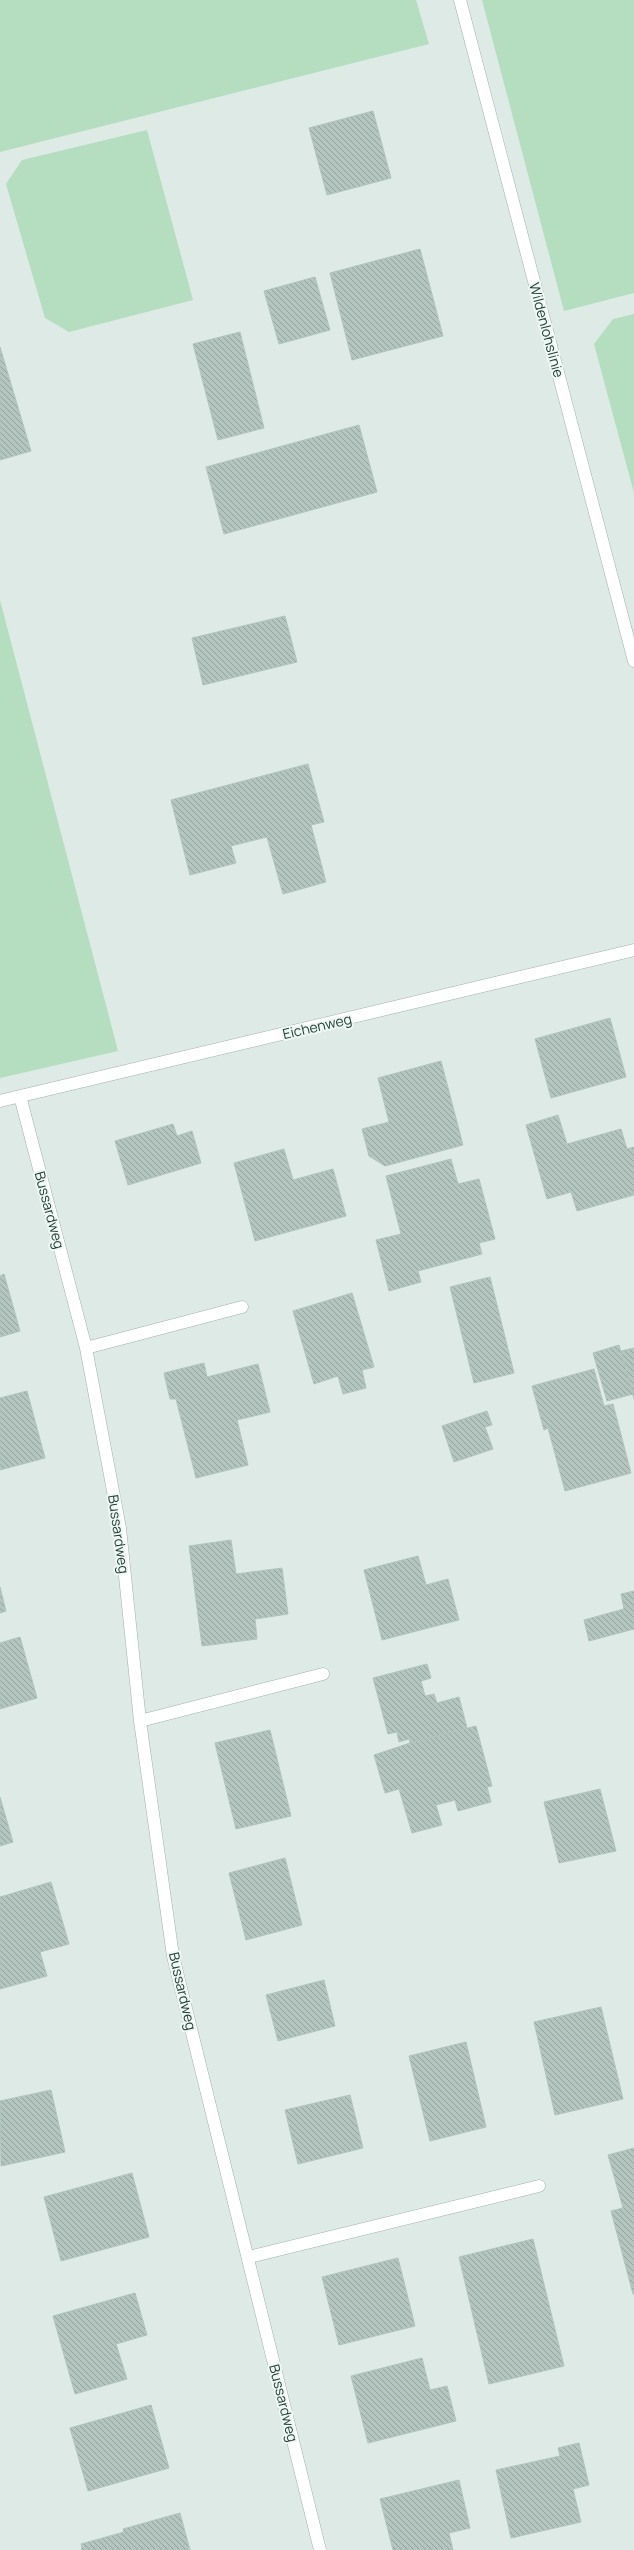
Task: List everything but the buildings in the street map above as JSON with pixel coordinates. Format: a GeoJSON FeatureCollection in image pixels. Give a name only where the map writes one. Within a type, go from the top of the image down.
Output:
{"type":"FeatureCollection","features":[{"type":"Feature","properties":{"kind":"street","name":"Wildenlohslinie"},"geometry":{"type":"LineString","coordinates":[[460,0],[634,661]]}},
{"type":"Feature","properties":{"kind":"street","name":"Eichenweg"},"geometry":{"type":"LineString","coordinates":[[0,1101],[634,950]]}},
{"type":"Feature","properties":{"kind":"street","name":"Bussardweg"},"geometry":{"type":"LineString","coordinates":[[20,1096],[86,1348],[120,1528],[140,1721],[174,1956],[320,2550]]}},
{"type":"Feature","properties":{"kind":"street"},"geometry":{"type":"LineString","coordinates":[[86,1348],[242,1307]]}},
{"type":"Feature","properties":{"kind":"street"},"geometry":{"type":"LineString","coordinates":[[140,1721],[323,1674]]}},
{"type":"Feature","properties":{"kind":"street"},"geometry":{"type":"LineString","coordinates":[[249,2257],[539,2186]]}},
{"type":"Feature","properties":{"kind":"green space"},"geometry":{"type":"Polygon","coordinates":[[[0,0],[416,0],[429,44],[0,152],[0,0]]]}},
{"type":"Feature","properties":{"kind":"green space"},"geometry":{"type":"Polygon","coordinates":[[[482,0],[634,0],[634,293],[564,311],[482,0]]]}},
{"type":"Feature","properties":{"kind":"green space"},"geometry":{"type":"Polygon","coordinates":[[[147,130],[193,300],[69,332],[45,318],[6,184],[22,160],[147,130]]]}},
{"type":"Feature","properties":{"kind":"green space"},"geometry":{"type":"Polygon","coordinates":[[[634,314],[634,493],[594,344],[613,319],[634,314]]]}},
{"type":"Feature","properties":{"kind":"green space"},"geometry":{"type":"Polygon","coordinates":[[[0,600],[118,1051],[0,1078],[0,600]]]}}]}
